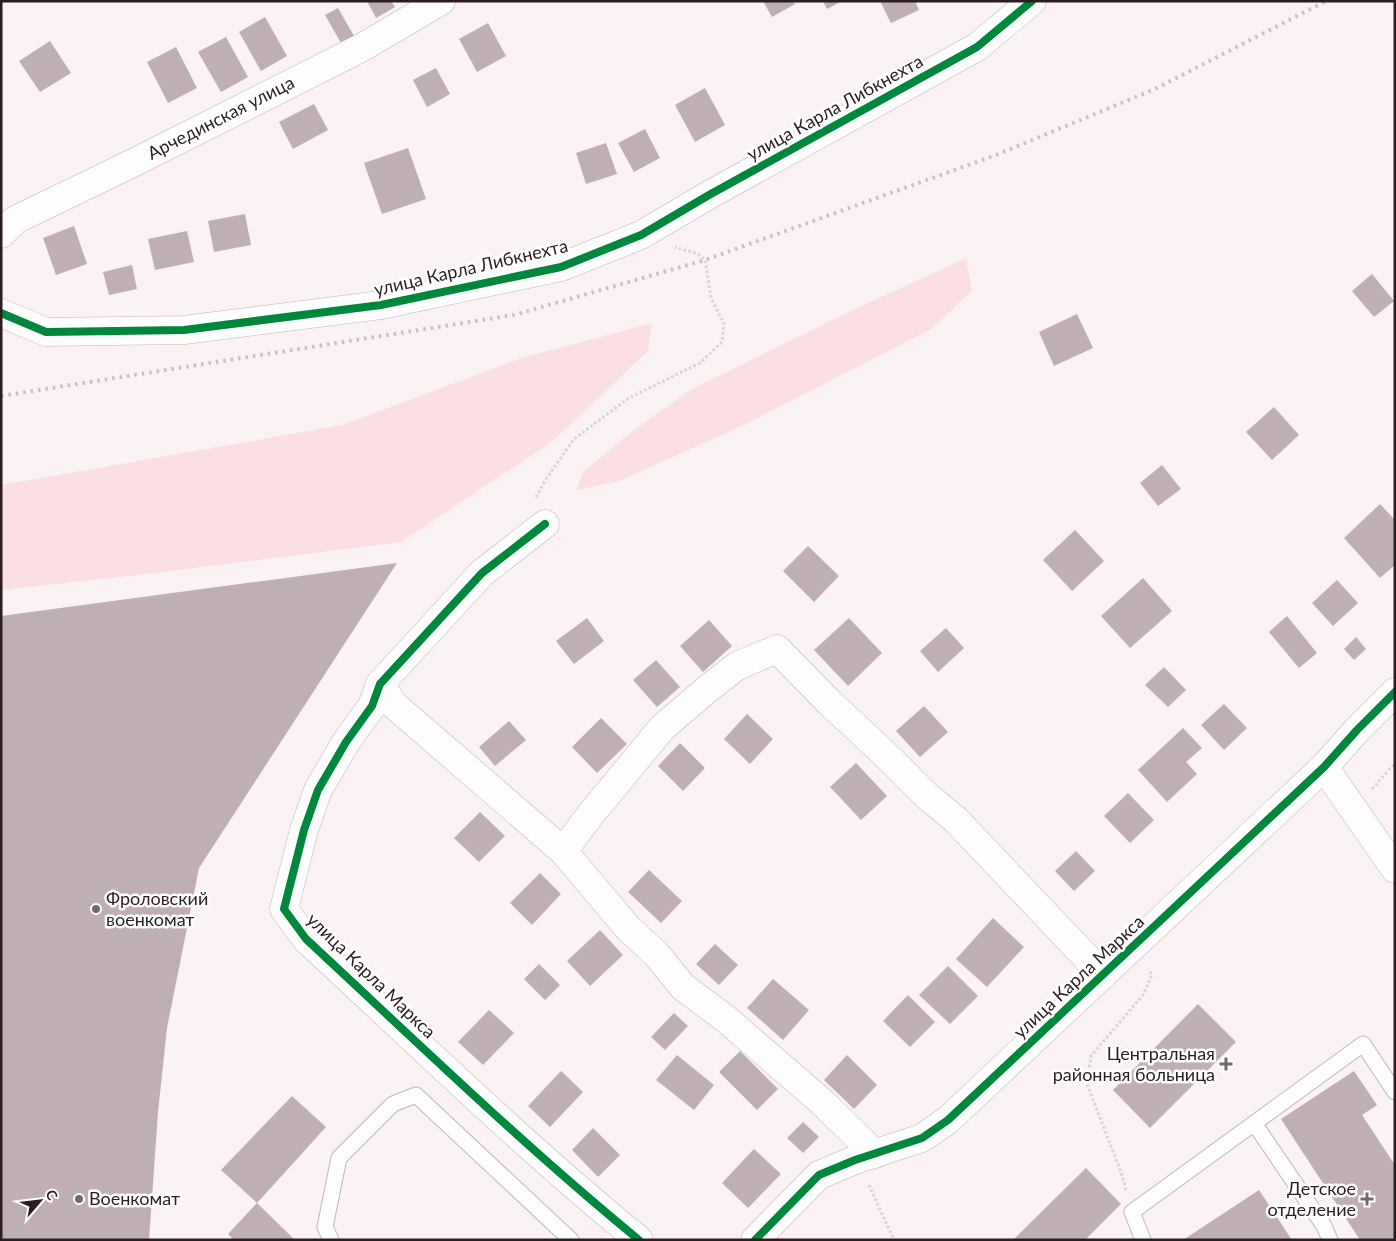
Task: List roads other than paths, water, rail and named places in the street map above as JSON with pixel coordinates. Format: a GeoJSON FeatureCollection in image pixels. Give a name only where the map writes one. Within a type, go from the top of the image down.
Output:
{"type":"FeatureCollection","features":[{"type":"Feature","properties":{"kind":"street","name":"Арчединская улица"},"geometry":{"type":"LineString","coordinates":[[1,234],[15,220],[361,48],[441,1]]}},
{"type":"Feature","properties":{"kind":"street","name":"улица Карла Либкнехта"},"geometry":{"type":"LineString","coordinates":[[1,313],[46,332],[184,330],[381,305],[561,266],[641,235],[708,194],[977,47],[1032,1]]}},
{"type":"Feature","properties":{"kind":"street","name":"улица Карла Маркса"},"geometry":{"type":"LineString","coordinates":[[538,514],[482,572],[380,684],[372,706],[346,742],[318,790],[304,830],[284,909],[306,939],[525,1142],[639,1240]]}},
{"type":"Feature","properties":{"kind":"street","name":"улица Карла Маркса"},"geometry":{"type":"LineString","coordinates":[[562,851],[662,728],[737,666],[777,649],[927,796],[956,820],[1103,975]]}},
{"type":"Feature","properties":{"kind":"street"},"geometry":{"type":"LineString","coordinates":[[380,684],[394,705],[562,851],[628,928],[657,955],[683,987],[726,1019],[823,1103],[869,1156]]}},
{"type":"Feature","properties":{"kind":"street","name":"улица Карла Маркса"},"geometry":{"type":"LineString","coordinates":[[755,1240],[820,1175],[922,1138],[948,1120],[1324,767],[1395,692]]}},
{"type":"Feature","properties":{"kind":"street"},"geometry":{"type":"LineString","coordinates":[[1324,767],[1395,869]]}},
{"type":"Feature","properties":{"kind":"lane"},"geometry":{"type":"LineString","coordinates":[[1144,1240],[1132,1212],[1362,1044],[1395,1092]]}},
{"type":"Feature","properties":{"kind":"lane"},"geometry":{"type":"LineString","coordinates":[[331,1240],[325,1227],[340,1158],[393,1104],[416,1095],[571,1240]]}},
{"type":"Feature","properties":{"kind":"lane"},"geometry":{"type":"LineString","coordinates":[[1254,1123],[1324,1226],[1330,1240]]}},
{"type":"Feature","properties":{"kind":"railway"},"geometry":{"type":"LineString","coordinates":[[1,396],[514,315],[705,260],[996,155],[1155,89],[1326,1]]}},
{"type":"Feature","properties":{"kind":"place","name":"Фроловский военкомат"},"geometry":{"type":"Point","coordinates":[96,909]}},
{"type":"Feature","properties":{"kind":"place","name":"Центральная районная больница"},"geometry":{"type":"Point","coordinates":[1226,1064]}},
{"type":"Feature","properties":{"kind":"place","name":"Военкомат"},"geometry":{"type":"Point","coordinates":[79,1199]}},
{"type":"Feature","properties":{"kind":"place","name":"Детское отделение"},"geometry":{"type":"Point","coordinates":[1367,1199]}}]}
